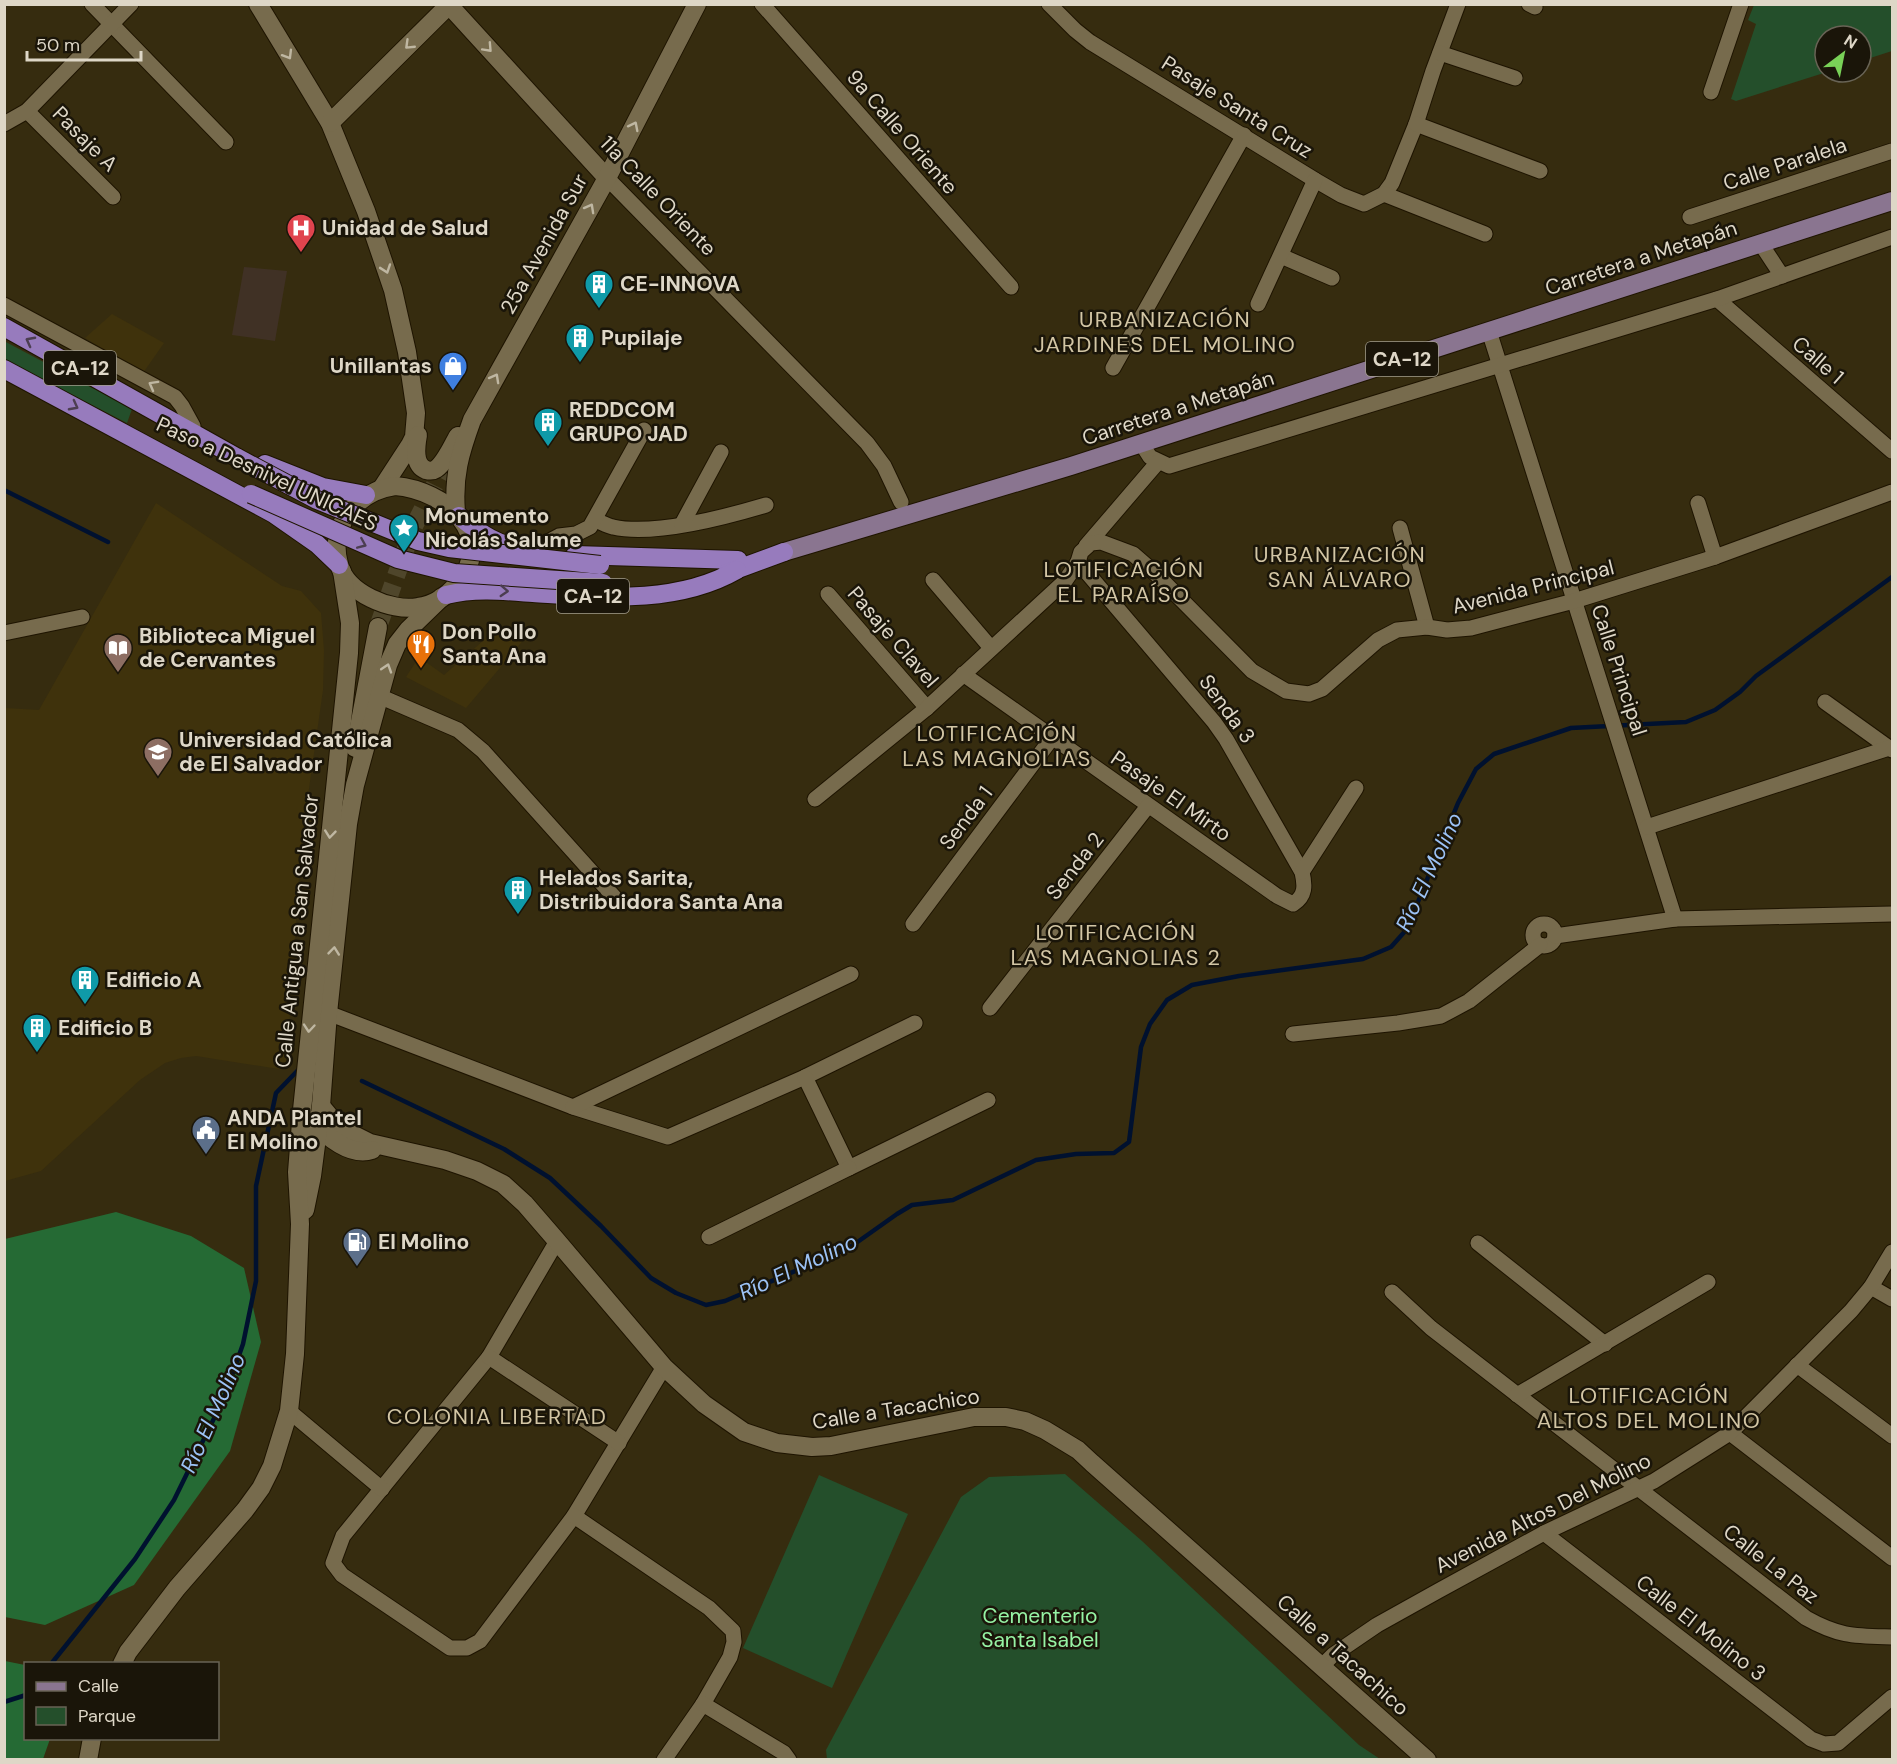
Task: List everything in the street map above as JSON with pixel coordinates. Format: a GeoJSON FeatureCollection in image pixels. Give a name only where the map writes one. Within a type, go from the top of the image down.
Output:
{"type":"FeatureCollection","features":[{"type":"Feature","properties":{"kind":"highway","name":"CA-12"},"geometry":{"type":"LineString","coordinates":[[4,327],[154,410],[193,426],[285,473],[336,491],[374,492]]}},
{"type":"Feature","properties":{"kind":"highway","name":"CA-12"},"geometry":{"type":"LineString","coordinates":[[4,369],[292,525],[317,544],[340,568]]}},
{"type":"Feature","properties":{"kind":"highway","name":"Paso a Desnivel UNICAES"},"geometry":{"type":"LineString","coordinates":[[154,410],[317,500],[418,541],[601,574]]}},
{"type":"Feature","properties":{"kind":"highway","name":"Paso a Desnivel UNICAES"},"geometry":{"type":"LineString","coordinates":[[106,423],[251,494],[398,559],[454,573],[601,574],[737,565],[784,552]]}},
{"type":"Feature","properties":{"kind":"highway","name":"CA-12"},"geometry":{"type":"LineString","coordinates":[[458,514],[483,535],[504,545],[580,555],[737,565]]}},
{"type":"Feature","properties":{"kind":"highway"},"geometry":{"type":"LineString","coordinates":[[579,595],[580,555]]}},
{"type":"Feature","properties":{"kind":"highway","name":"CA-12"},"geometry":{"type":"LineString","coordinates":[[444,596],[466,590],[611,597],[660,593],[695,587],[723,578],[737,565]]}},
{"type":"Feature","properties":{"kind":"main road"},"geometry":{"type":"LineString","coordinates":[[258,4],[330,123],[366,211],[393,290],[407,352],[418,429],[416,457],[418,463],[424,469],[437,468],[476,413]]}},
{"type":"Feature","properties":{"kind":"main road","name":"25a Avenida Sur"},"geometry":{"type":"LineString","coordinates":[[458,514],[454,480],[458,459],[476,413],[607,177],[697,4]]}},
{"type":"Feature","properties":{"kind":"main road"},"geometry":{"type":"LineString","coordinates":[[330,123],[449,5]]}},
{"type":"Feature","properties":{"kind":"main road","name":"11a Calle Oriente"},"geometry":{"type":"LineString","coordinates":[[449,5],[607,177]]}},
{"type":"Feature","properties":{"kind":"main road","name":"Carretera a Metapán"},"geometry":{"type":"LineString","coordinates":[[784,552],[866,529],[905,509],[1141,443],[1893,201]]}},
{"type":"Feature","properties":{"kind":"main road"},"geometry":{"type":"LineString","coordinates":[[374,492],[395,486],[418,490],[440,500],[458,514],[468,534],[471,555],[464,575],[444,596],[418,608],[391,606],[365,595],[352,584],[340,568],[337,544],[341,525],[352,507],[374,492],[394,471],[414,437],[415,400]]}},
{"type":"Feature","properties":{"kind":"main road"},"geometry":{"type":"LineString","coordinates":[[443,469],[476,413]]}},
{"type":"Feature","properties":{"kind":"main road","name":"Calle Antigua a San Salvador"},"geometry":{"type":"LineString","coordinates":[[123,1662],[128,1652],[177,1588],[245,1510],[261,1488],[272,1466],[289,1411],[295,1354],[300,1224],[297,1172],[349,653],[350,623],[340,568]]}},
{"type":"Feature","properties":{"kind":"main road","name":"Calle Antigua a San Salvador"},"geometry":{"type":"LineString","coordinates":[[300,1224],[308,1199],[321,1106],[328,1013],[348,824],[355,785],[388,665],[397,644],[408,630],[444,596]]}},
{"type":"Feature","properties":{"kind":"main road"},"geometry":{"type":"LineString","coordinates":[[355,785],[352,763],[378,627]]}},
{"type":"Feature","properties":{"kind":"main road"},"geometry":{"type":"LineString","coordinates":[[321,1106],[336,1124],[348,1132],[370,1143],[391,1148]]}},
{"type":"Feature","properties":{"kind":"main road"},"geometry":{"type":"LineString","coordinates":[[302,1110],[335,1142],[367,1152],[391,1148]]}},
{"type":"Feature","properties":{"kind":"main road","name":"Calle a Tacachico"},"geometry":{"type":"LineString","coordinates":[[391,1148],[445,1160],[477,1171],[503,1184],[525,1204],[557,1240],[664,1367],[717,1414],[744,1432],[777,1443],[812,1447],[831,1446],[974,1417],[1016,1419],[1045,1430],[1078,1450],[1323,1665],[1427,1760]]}},
{"type":"Feature","properties":{"kind":"main road"},"geometry":{"type":"LineString","coordinates":[[88,1760],[92,1740]]}},
{"type":"Feature","properties":{"kind":"street"},"geometry":{"type":"LineString","coordinates":[[92,4],[226,142]]}},
{"type":"Feature","properties":{"kind":"street"},"geometry":{"type":"LineString","coordinates":[[4,124],[27,111],[131,4]]}},
{"type":"Feature","properties":{"kind":"street","name":"9a Calle Oriente"},"geometry":{"type":"LineString","coordinates":[[762,4],[1011,286]]}},
{"type":"Feature","properties":{"kind":"street","name":"Pasaje Santa Cruz"},"geometry":{"type":"LineString","coordinates":[[1049,4],[1090,42],[1341,195],[1364,204],[1384,194]]}},
{"type":"Feature","properties":{"kind":"street"},"geometry":{"type":"LineString","coordinates":[[1458,4],[1416,124],[1392,183],[1384,194],[1485,234]]}},
{"type":"Feature","properties":{"kind":"street"},"geometry":{"type":"LineString","coordinates":[[1711,92],[1741,4]]}},
{"type":"Feature","properties":{"kind":"street"},"geometry":{"type":"LineString","coordinates":[[1440,53],[1515,78]]}},
{"type":"Feature","properties":{"kind":"street","name":"Pasaje A"},"geometry":{"type":"LineString","coordinates":[[27,111],[113,197]]}},
{"type":"Feature","properties":{"kind":"street"},"geometry":{"type":"LineString","coordinates":[[1416,124],[1539,171]]}},
{"type":"Feature","properties":{"kind":"street"},"geometry":{"type":"LineString","coordinates":[[1113,368],[1244,135]]}},
{"type":"Feature","properties":{"kind":"street","name":"Calle Paralela"},"geometry":{"type":"LineString","coordinates":[[1690,217],[1893,151]]}},
{"type":"Feature","properties":{"kind":"street","name":"11a Calle Oriente"},"geometry":{"type":"LineString","coordinates":[[607,177],[867,443],[884,466],[905,509]]}},
{"type":"Feature","properties":{"kind":"street"},"geometry":{"type":"LineString","coordinates":[[1258,304],[1315,180]]}},
{"type":"Feature","properties":{"kind":"street"},"geometry":{"type":"LineString","coordinates":[[1141,443],[1150,457],[1169,466],[1717,299],[1893,237]]}},
{"type":"Feature","properties":{"kind":"street"},"geometry":{"type":"LineString","coordinates":[[1761,244],[1782,276]]}},
{"type":"Feature","properties":{"kind":"street"},"geometry":{"type":"LineString","coordinates":[[1281,256],[1332,278]]}},
{"type":"Feature","properties":{"kind":"street","name":"Calle 1"},"geometry":{"type":"LineString","coordinates":[[1717,299],[1893,452]]}},
{"type":"Feature","properties":{"kind":"street"},"geometry":{"type":"LineString","coordinates":[[4,305],[175,397],[193,426]]}},
{"type":"Feature","properties":{"kind":"street","name":"Calle Principal"},"geometry":{"type":"LineString","coordinates":[[1489,331],[1675,919]]}},
{"type":"Feature","properties":{"kind":"street"},"geometry":{"type":"LineString","coordinates":[[533,550],[559,536],[584,531],[596,520],[644,430]]}},
{"type":"Feature","properties":{"kind":"street"},"geometry":{"type":"LineString","coordinates":[[682,524],[721,452]]}},
{"type":"Feature","properties":{"kind":"street"},"geometry":{"type":"LineString","coordinates":[[815,799],[927,708],[1065,581],[1078,562],[1081,552],[1158,462]]}},
{"type":"Feature","properties":{"kind":"street","name":"Avenida Principal"},"geometry":{"type":"LineString","coordinates":[[1088,544],[1101,542],[1122,549],[1143,561],[1252,671],[1286,691],[1309,694],[1322,690],[1389,633],[1406,628],[1427,627],[1447,630],[1471,628],[1574,601],[1714,557],[1893,492]]}},
{"type":"Feature","properties":{"kind":"street"},"geometry":{"type":"LineString","coordinates":[[1698,503],[1714,557]]}},
{"type":"Feature","properties":{"kind":"street"},"geometry":{"type":"LineString","coordinates":[[596,520],[612,527],[650,528],[728,516],[766,505]]}},
{"type":"Feature","properties":{"kind":"street"},"geometry":{"type":"LineString","coordinates":[[1400,528],[1427,627]]}},
{"type":"Feature","properties":{"kind":"street","name":"Senda 3"},"geometry":{"type":"LineString","coordinates":[[1078,562],[1214,722],[1302,872]]}},
{"type":"Feature","properties":{"kind":"street"},"geometry":{"type":"LineString","coordinates":[[933,580],[991,648]]}},
{"type":"Feature","properties":{"kind":"street","name":"Pasaje Clavel"},"geometry":{"type":"LineString","coordinates":[[828,594],[927,708]]}},
{"type":"Feature","properties":{"kind":"street"},"geometry":{"type":"LineString","coordinates":[[4,633],[81,617]]}},
{"type":"Feature","properties":{"kind":"street","name":"Pasaje El Mirto"},"geometry":{"type":"LineString","coordinates":[[963,674],[1284,901],[1293,904],[1304,893],[1302,872]]}},
{"type":"Feature","properties":{"kind":"street"},"geometry":{"type":"LineString","coordinates":[[379,696],[459,730],[483,751],[615,898]]}},
{"type":"Feature","properties":{"kind":"street"},"geometry":{"type":"LineString","coordinates":[[1825,702],[1891,749]]}},
{"type":"Feature","properties":{"kind":"street","name":"Senda 1"},"geometry":{"type":"LineString","coordinates":[[913,924],[1052,738]]}},
{"type":"Feature","properties":{"kind":"street"},"geometry":{"type":"LineString","coordinates":[[1647,827],[1891,749]]}},
{"type":"Feature","properties":{"kind":"street"},"geometry":{"type":"LineString","coordinates":[[1302,872],[1356,788]]}},
{"type":"Feature","properties":{"kind":"street","name":"Senda 2"},"geometry":{"type":"LineString","coordinates":[[990,1008],[1148,806]]}},
{"type":"Feature","properties":{"kind":"street"},"geometry":{"type":"LineString","coordinates":[[1293,1034],[1441,1016],[1468,1001],[1540,945],[1549,944],[1555,936],[1675,919],[1893,914]]}},
{"type":"Feature","properties":{"kind":"street"},"geometry":{"type":"LineString","coordinates":[[573,1107],[851,974]]}},
{"type":"Feature","properties":{"kind":"street"},"geometry":{"type":"LineString","coordinates":[[328,1013],[573,1107],[668,1137],[805,1077],[915,1023]]}},
{"type":"Feature","properties":{"kind":"street"},"geometry":{"type":"LineString","coordinates":[[805,1077],[849,1168]]}},
{"type":"Feature","properties":{"kind":"street"},"geometry":{"type":"LineString","coordinates":[[709,1237],[987,1100]]}},
{"type":"Feature","properties":{"kind":"street"},"geometry":{"type":"LineString","coordinates":[[557,1240],[489,1357],[343,1536],[333,1563],[342,1575],[450,1648],[467,1648],[480,1641],[574,1516],[664,1367]]}},
{"type":"Feature","properties":{"kind":"street"},"geometry":{"type":"LineString","coordinates":[[1478,1243],[1605,1344]]}},
{"type":"Feature","properties":{"kind":"street","name":"Avenida Altos Del Molino"},"geometry":{"type":"LineString","coordinates":[[1323,1665],[1333,1655],[1377,1626],[1544,1533],[1654,1480],[1730,1433],[1851,1311],[1871,1287],[1893,1252]]}},
{"type":"Feature","properties":{"kind":"street"},"geometry":{"type":"LineString","coordinates":[[1517,1395],[1708,1282]]}},
{"type":"Feature","properties":{"kind":"street"},"geometry":{"type":"LineString","coordinates":[[1871,1287],[1893,1299]]}},
{"type":"Feature","properties":{"kind":"street","name":"Calle La Paz"},"geometry":{"type":"LineString","coordinates":[[1392,1292],[1431,1328],[1806,1618],[1828,1630],[1853,1636],[1893,1637]]}},
{"type":"Feature","properties":{"kind":"street"},"geometry":{"type":"LineString","coordinates":[[489,1357],[619,1443]]}},
{"type":"Feature","properties":{"kind":"street"},"geometry":{"type":"LineString","coordinates":[[1797,1365],[1893,1436]]}},
{"type":"Feature","properties":{"kind":"street"},"geometry":{"type":"LineString","coordinates":[[289,1411],[382,1489]]}},
{"type":"Feature","properties":{"kind":"street"},"geometry":{"type":"LineString","coordinates":[[1730,1433],[1893,1558]]}},
{"type":"Feature","properties":{"kind":"street"},"geometry":{"type":"LineString","coordinates":[[574,1516],[709,1608],[733,1631],[734,1642],[730,1657],[703,1704],[664,1760]]}},
{"type":"Feature","properties":{"kind":"street","name":"Calle El Molino 3"},"geometry":{"type":"LineString","coordinates":[[1544,1533],[1811,1739],[1824,1744],[1838,1743],[1893,1697]]}},
{"type":"Feature","properties":{"kind":"street"},"geometry":{"type":"LineString","coordinates":[[703,1704],[784,1753],[789,1760]]}},
{"type":"Feature","properties":{"kind":"shaded area","name":"Unillantas"},"geometry":{"type":"Polygon","coordinates":[[[244,267],[287,271],[275,341],[232,335],[244,267]]]}},
{"type":"Feature","properties":{"kind":"shaded area"},"geometry":{"type":"Polygon","coordinates":[[[112,314],[164,343],[143,373],[85,338],[112,314]]]}},
{"type":"Feature","properties":{"kind":"shaded area","name":"Universidad Católica de El Salvador"},"geometry":{"type":"Polygon","coordinates":[[[156,503],[282,586],[301,591],[321,613],[324,650],[323,690],[301,845],[287,1058],[284,1066],[279,1069],[196,1056],[165,1063],[140,1080],[41,1171],[5,1181],[5,708],[39,710],[156,503]]]}},
{"type":"Feature","properties":{"kind":"shaded area"},"geometry":{"type":"Polygon","coordinates":[[[492,633],[526,637],[466,708],[406,677],[419,657],[444,675],[492,633]]]}},
{"type":"Feature","properties":{"kind":"green space"},"geometry":{"type":"Polygon","coordinates":[[[1754,5],[1888,5],[1892,8],[1892,51],[1873,57],[1873,24],[1813,24],[1813,76],[1736,101],[1731,99],[1756,24],[1748,20],[1754,5]]]}},
{"type":"Feature","properties":{"kind":"green space"},"geometry":{"type":"Polygon","coordinates":[[[4,341],[132,409],[127,423],[5,360],[4,341]]]}},
{"type":"Feature","properties":{"kind":"green space"},"geometry":{"type":"Polygon","coordinates":[[[116,1212],[191,1236],[244,1268],[261,1342],[230,1451],[134,1585],[45,1625],[5,1617],[5,1239],[116,1212]]]}},
{"type":"Feature","properties":{"kind":"green space","name":"Cementerio Santa Isabel"},"geometry":{"type":"Polygon","coordinates":[[[1065,1474],[1142,1541],[1359,1745],[1380,1759],[827,1759],[826,1750],[961,1497],[989,1477],[1065,1474]]]}},
{"type":"Feature","properties":{"kind":"green space"},"geometry":{"type":"Polygon","coordinates":[[[819,1475],[908,1514],[832,1688],[743,1648],[819,1475]]]}},
{"type":"Feature","properties":{"kind":"green space"},"geometry":{"type":"Polygon","coordinates":[[[5,1661],[24,1665],[24,1740],[50,1740],[43,1759],[5,1759],[5,1661]]]}},
{"type":"Feature","properties":{"kind":"waterway"},"geometry":{"type":"LineString","coordinates":[[4,490],[108,542]]}},
{"type":"Feature","properties":{"kind":"waterway","name":"Río El Molino"},"geometry":{"type":"LineString","coordinates":[[362,1081],[504,1149],[550,1178],[651,1278],[676,1293],[706,1305],[725,1301],[849,1248],[912,1205],[953,1200],[1036,1160],[1076,1154],[1114,1153],[1129,1142],[1141,1047],[1150,1024],[1167,1000],[1192,985],[1239,976],[1363,959],[1391,947],[1407,929],[1458,803],[1476,769],[1494,754],[1571,728],[1686,722],[1715,710],[1740,692],[1756,676],[1892,577]]}},
{"type":"Feature","properties":{"kind":"waterway","name":"Río El Molino"},"geometry":{"type":"LineString","coordinates":[[53,1662],[135,1559],[174,1500],[224,1398],[243,1344],[256,1281],[256,1186],[276,1093],[301,1067]]}},
{"type":"Feature","properties":{"kind":"waterway","name":"Río El Molino"},"geometry":{"type":"LineString","coordinates":[[4,1702],[24,1696]]}},
{"type":"Feature","properties":{"kind":"tunnel"},"geometry":{"type":"LineString","coordinates":[[378,627],[413,528],[443,469]]}},
{"type":"Feature","properties":{"kind":"place","name":"Unidad de Salud"},"geometry":{"type":"Point","coordinates":[301,254]}},
{"type":"Feature","properties":{"kind":"place","name":"CE-INNOVA"},"geometry":{"type":"Point","coordinates":[599,310]}},
{"type":"Feature","properties":{"kind":"place","name":"Pupilaje"},"geometry":{"type":"Point","coordinates":[580,364]}},
{"type":"Feature","properties":{"kind":"place","name":"Unillantas"},"geometry":{"type":"Point","coordinates":[453,392]}},
{"type":"Feature","properties":{"kind":"place","name":"REDDCOM GRUPO JAD"},"geometry":{"type":"Point","coordinates":[548,448]}},
{"type":"Feature","properties":{"kind":"place","name":"Monumento Nicolás Salume"},"geometry":{"type":"Point","coordinates":[404,554]}},
{"type":"Feature","properties":{"kind":"place","name":"Don Pollo Santa Ana"},"geometry":{"type":"Point","coordinates":[421,670]}},
{"type":"Feature","properties":{"kind":"place","name":"Biblioteca Miguel de Cervantes"},"geometry":{"type":"Point","coordinates":[118,674]}},
{"type":"Feature","properties":{"kind":"place","name":"Universidad Católica de El Salvador"},"geometry":{"type":"Point","coordinates":[158,778]}},
{"type":"Feature","properties":{"kind":"place","name":"Helados Sarita, Distribuidora Santa Ana"},"geometry":{"type":"Point","coordinates":[518,916]}},
{"type":"Feature","properties":{"kind":"place","name":"Edificio A"},"geometry":{"type":"Point","coordinates":[85,1006]}},
{"type":"Feature","properties":{"kind":"place","name":"Edificio B"},"geometry":{"type":"Point","coordinates":[37,1054]}},
{"type":"Feature","properties":{"kind":"place","name":"ANDA Plantel El Molino"},"geometry":{"type":"Point","coordinates":[206,1156]}},
{"type":"Feature","properties":{"kind":"place","name":"El Molino"},"geometry":{"type":"Point","coordinates":[357,1268]}},
{"type":"Feature","properties":{"kind":"district","name":"URBANIZACIÓN JARDINES DEL MOLINO"},"geometry":{"type":"Point","coordinates":[1165,332]}},
{"type":"Feature","properties":{"kind":"district","name":"URBANIZACIÓN SAN ÁLVARO"},"geometry":{"type":"Point","coordinates":[1340,566]}},
{"type":"Feature","properties":{"kind":"district","name":"LOTIFICACIÓN EL PARAÍSO"},"geometry":{"type":"Point","coordinates":[1124,582]}},
{"type":"Feature","properties":{"kind":"district","name":"LOTIFICACIÓN LAS MAGNOLIAS"},"geometry":{"type":"Point","coordinates":[997,746]}},
{"type":"Feature","properties":{"kind":"district","name":"LOTIFICACIÓN LAS MAGNOLIAS 2"},"geometry":{"type":"Point","coordinates":[1116,944]}},
{"type":"Feature","properties":{"kind":"district","name":"LOTIFICACIÓN ALTOS DEL MOLINO"},"geometry":{"type":"Point","coordinates":[1649,1408]}},
{"type":"Feature","properties":{"kind":"district","name":"COLONIA LIBERTAD"},"geometry":{"type":"Point","coordinates":[497,1416]}}]}
